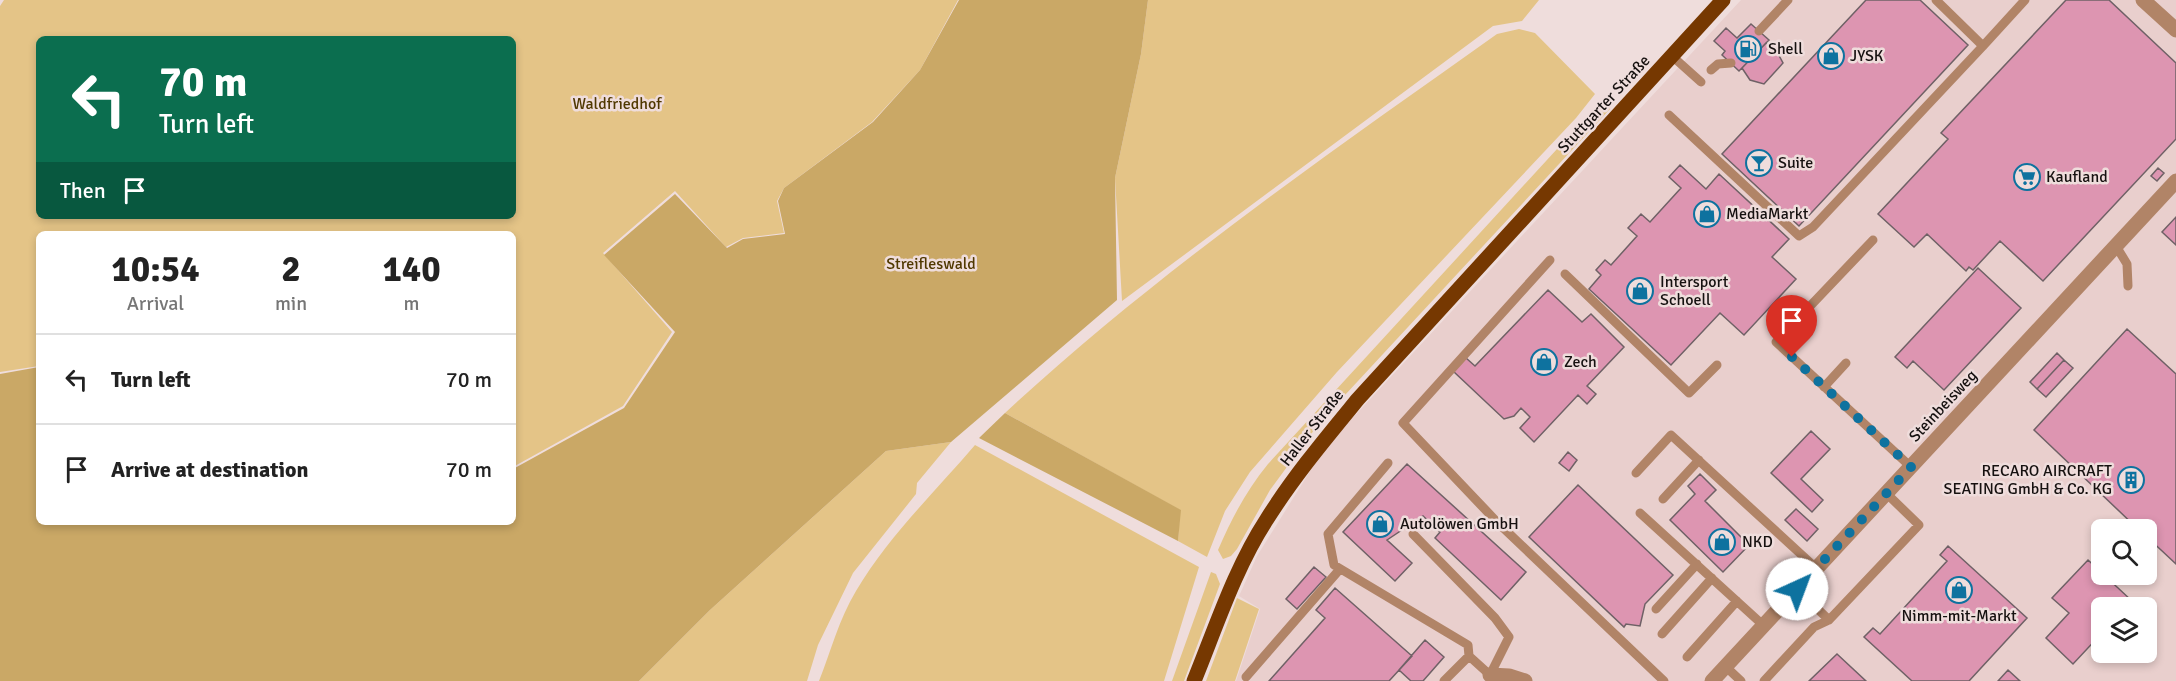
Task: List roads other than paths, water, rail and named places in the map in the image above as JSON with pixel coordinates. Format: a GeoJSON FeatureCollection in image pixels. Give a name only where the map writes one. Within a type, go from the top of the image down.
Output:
{"type":"FeatureCollection","features":[{"type":"Feature","properties":{"kind":"main road","name":"Stuttgarter Straße"},"geometry":{"type":"LineString","coordinates":[[1510,232],[1723,0]]}},
{"type":"Feature","properties":{"kind":"main road","name":"Haller Straße"},"geometry":{"type":"LineString","coordinates":[[1194,681],[1238,573],[1272,511],[1309,459],[1358,399],[1510,232]]}},
{"type":"Feature","properties":{"kind":"street"},"geometry":{"type":"LineString","coordinates":[[2144,0],[2176,30]]}},
{"type":"Feature","properties":{"kind":"street","name":"Steinbeisweg"},"geometry":{"type":"LineString","coordinates":[[1712,681],[2176,181]]}},
{"type":"Feature","properties":{"kind":"street"},"geometry":{"type":"LineString","coordinates":[[1490,675],[1509,676],[1525,681]]}},
{"type":"Feature","properties":{"kind":"lane"},"geometry":{"type":"LineString","coordinates":[[1760,32],[1788,0]]}},
{"type":"Feature","properties":{"kind":"lane"},"geometry":{"type":"LineString","coordinates":[[1936,0],[1983,46]]}},
{"type":"Feature","properties":{"kind":"lane"},"geometry":{"type":"LineString","coordinates":[[1669,115],[1798,236],[1813,227],[2025,0]]}},
{"type":"Feature","properties":{"kind":"lane"},"geometry":{"type":"LineString","coordinates":[[1672,57],[1701,82]]}},
{"type":"Feature","properties":{"kind":"lane"},"geometry":{"type":"LineString","coordinates":[[1711,70],[1718,64],[1731,63]]}},
{"type":"Feature","properties":{"kind":"lane"},"geometry":{"type":"LineString","coordinates":[[1873,240],[1776,342],[1911,467]]}},
{"type":"Feature","properties":{"kind":"lane"},"geometry":{"type":"LineString","coordinates":[[2116,246],[2127,264],[2128,286]]}},
{"type":"Feature","properties":{"kind":"lane"},"geometry":{"type":"LineString","coordinates":[[1550,260],[1403,423],[1497,522],[1664,681]]}},
{"type":"Feature","properties":{"kind":"lane"},"geometry":{"type":"LineString","coordinates":[[1564,274],[1689,393],[1717,365]]}},
{"type":"Feature","properties":{"kind":"lane"},"geometry":{"type":"LineString","coordinates":[[1824,387],[1846,363]]}},
{"type":"Feature","properties":{"kind":"lane"},"geometry":{"type":"LineString","coordinates":[[1636,472],[1671,435],[1816,568]]}},
{"type":"Feature","properties":{"kind":"lane"},"geometry":{"type":"LineString","coordinates":[[1663,499],[1699,460]]}},
{"type":"Feature","properties":{"kind":"lane"},"geometry":{"type":"LineString","coordinates":[[1388,464],[1328,534],[1334,565],[1468,645],[1468,656],[1444,681]]}},
{"type":"Feature","properties":{"kind":"lane"},"geometry":{"type":"LineString","coordinates":[[1764,681],[1814,627],[1829,620],[1919,525],[1886,493]]}},
{"type":"Feature","properties":{"kind":"lane"},"geometry":{"type":"LineString","coordinates":[[1640,513],[1763,625]]}},
{"type":"Feature","properties":{"kind":"lane"},"geometry":{"type":"LineString","coordinates":[[1413,534],[1495,618],[1509,637],[1490,675],[1468,656]]}},
{"type":"Feature","properties":{"kind":"lane"},"geometry":{"type":"LineString","coordinates":[[1656,609],[1696,564]]}},
{"type":"Feature","properties":{"kind":"lane"},"geometry":{"type":"LineString","coordinates":[[1246,677],[1340,569]]}},
{"type":"Feature","properties":{"kind":"lane"},"geometry":{"type":"LineString","coordinates":[[1662,634],[1712,578]]}},
{"type":"Feature","properties":{"kind":"lane"},"geometry":{"type":"LineString","coordinates":[[1797,589],[1829,620]]}},
{"type":"Feature","properties":{"kind":"lane"},"geometry":{"type":"LineString","coordinates":[[1687,657],[1737,601]]}},
{"type":"Feature","properties":{"kind":"lane"},"geometry":{"type":"LineString","coordinates":[[1725,666],[1741,681]]}},
{"type":"Feature","properties":{"kind":"place","name":"Shell"},"geometry":{"type":"Point","coordinates":[1748,49]}},
{"type":"Feature","properties":{"kind":"place","name":"JYSK"},"geometry":{"type":"Point","coordinates":[1831,56]}},
{"type":"Feature","properties":{"kind":"place","name":"Suite"},"geometry":{"type":"Point","coordinates":[1759,163]}},
{"type":"Feature","properties":{"kind":"place","name":"Kaufland"},"geometry":{"type":"Point","coordinates":[2027,177]}},
{"type":"Feature","properties":{"kind":"place","name":"MediaMarkt"},"geometry":{"type":"Point","coordinates":[1707,214]}},
{"type":"Feature","properties":{"kind":"place","name":"Intersport Schoell"},"geometry":{"type":"Point","coordinates":[1640,291]}},
{"type":"Feature","properties":{"kind":"place","name":"Zech"},"geometry":{"type":"Point","coordinates":[1544,362]}},
{"type":"Feature","properties":{"kind":"place","name":"RECARO AIRCRAFT SEATING GmbH & Co. KG"},"geometry":{"type":"Point","coordinates":[2131,480]}},
{"type":"Feature","properties":{"kind":"place","name":"Autolöwen GmbH"},"geometry":{"type":"Point","coordinates":[1380,524]}},
{"type":"Feature","properties":{"kind":"place","name":"NKD"},"geometry":{"type":"Point","coordinates":[1722,542]}},
{"type":"Feature","properties":{"kind":"place","name":"Nimm-mit-Markt"},"geometry":{"type":"Point","coordinates":[1959,590]}},
{"type":"Feature","properties":{"kind":"park label","name":"Waldfriedhof"},"geometry":{"type":"Point","coordinates":[617,104]}},
{"type":"Feature","properties":{"kind":"park label","name":"Streifleswald"},"geometry":{"type":"Point","coordinates":[931,264]}}]}
